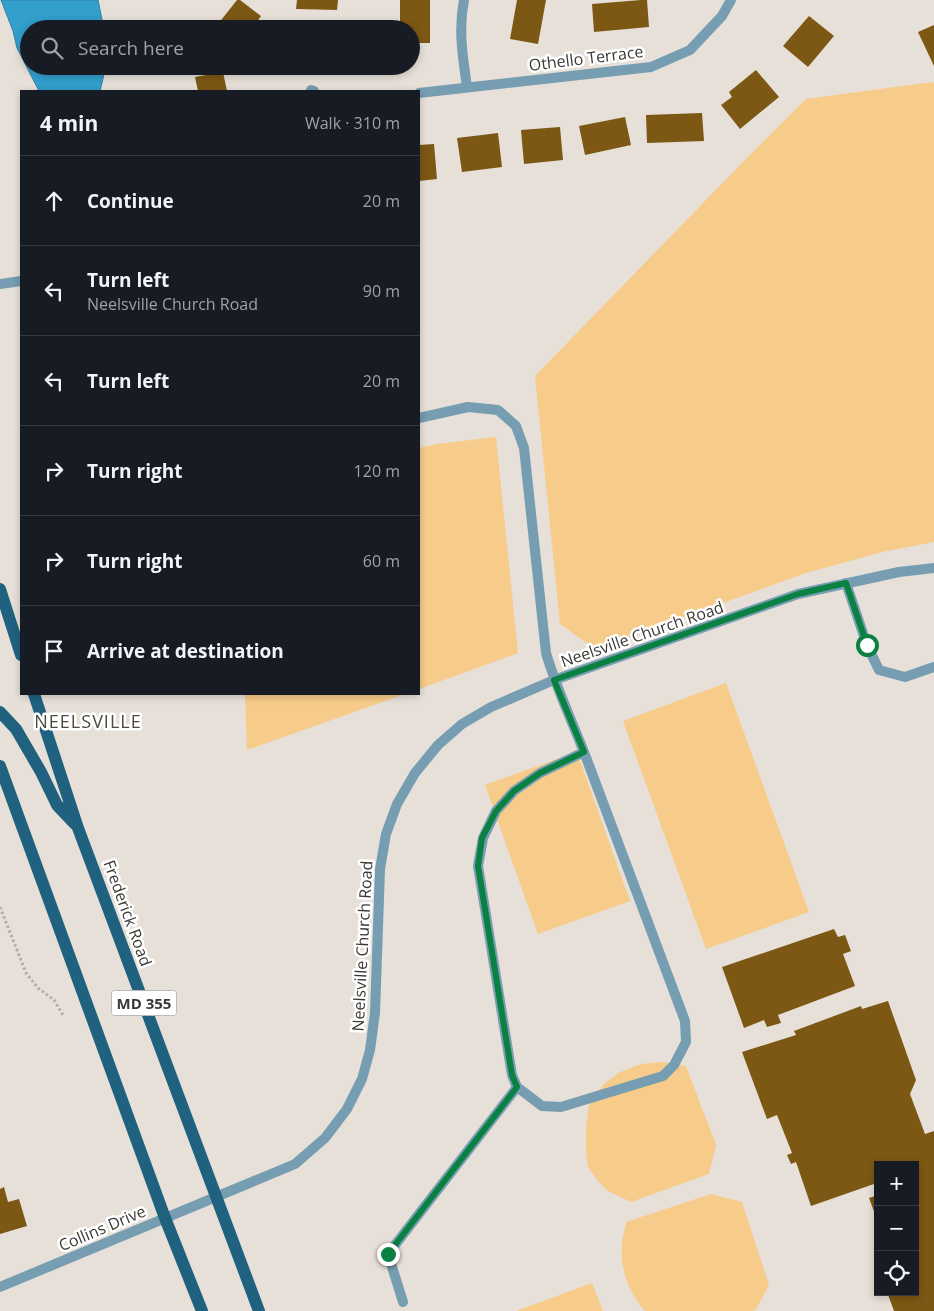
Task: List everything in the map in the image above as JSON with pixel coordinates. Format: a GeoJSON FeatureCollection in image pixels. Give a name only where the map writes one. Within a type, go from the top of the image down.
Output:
{"type":"FeatureCollection","features":[{"type":"Feature","properties":{"kind":"main road"},"geometry":{"type":"LineString","coordinates":[[0,589],[20,653]]}},
{"type":"Feature","properties":{"kind":"main road","name":"Frederick Road"},"geometry":{"type":"LineString","coordinates":[[34,695],[78,828],[259,1311]]}},
{"type":"Feature","properties":{"kind":"main road"},"geometry":{"type":"LineString","coordinates":[[0,712],[20,735],[57,805],[78,828]]}},
{"type":"Feature","properties":{"kind":"main road","name":"MD 355"},"geometry":{"type":"LineString","coordinates":[[0,766],[165,1218],[202,1311]]}},
{"type":"Feature","properties":{"kind":"street"},"geometry":{"type":"LineString","coordinates":[[464,0],[460,38],[467,87]]}},
{"type":"Feature","properties":{"kind":"street","name":"Othello Terrace"},"geometry":{"type":"LineString","coordinates":[[420,93],[651,67],[690,50],[722,16],[731,0]]}},
{"type":"Feature","properties":{"kind":"street"},"geometry":{"type":"LineString","coordinates":[[0,284],[20,281]]}},
{"type":"Feature","properties":{"kind":"street"},"geometry":{"type":"LineString","coordinates":[[420,418],[468,407],[498,410],[516,426],[524,448],[546,653],[554,680],[584,752],[685,1021],[686,1042],[674,1065],[663,1076],[561,1108],[542,1106],[517,1087],[512,1075],[478,866],[482,838],[496,811],[514,791],[540,773],[584,752]]}},
{"type":"Feature","properties":{"kind":"street","name":"Neelsville Church Road"},"geometry":{"type":"LineString","coordinates":[[216,1198],[295,1164],[325,1138],[348,1109],[362,1079],[370,1050],[375,1013],[380,869],[386,834],[397,804],[415,773],[438,745],[462,724],[491,707],[554,680],[798,594],[899,572],[934,568]]}},
{"type":"Feature","properties":{"kind":"street"},"geometry":{"type":"LineString","coordinates":[[846,583],[867,645],[879,670],[905,677],[934,667]]}},
{"type":"Feature","properties":{"kind":"street"},"geometry":{"type":"LineString","coordinates":[[403,1302],[388,1254],[517,1087]]}},
{"type":"Feature","properties":{"kind":"street","name":"Collins Drive"},"geometry":{"type":"LineString","coordinates":[[0,1286],[216,1198]]}},
{"type":"Feature","properties":{"kind":"path"},"geometry":{"type":"LineString","coordinates":[[0,907],[26,973],[38,988],[54,1000],[63,1015]]}},
{"type":"Feature","properties":{"kind":"shaded area"},"geometry":{"type":"Polygon","coordinates":[[[934,83],[934,542],[882,552],[806,573],[595,649],[560,624],[535,376],[806,99],[934,83]]]}},
{"type":"Feature","properties":{"kind":"shaded area"},"geometry":{"type":"Polygon","coordinates":[[[496,437],[518,653],[420,689],[420,448],[496,437]]]}},
{"type":"Feature","properties":{"kind":"shaded area"},"geometry":{"type":"Polygon","coordinates":[[[726,683],[809,912],[706,949],[623,721],[726,683]]]}},
{"type":"Feature","properties":{"kind":"shaded area"},"geometry":{"type":"Polygon","coordinates":[[[245,695],[402,695],[247,750],[245,695]]]}},
{"type":"Feature","properties":{"kind":"shaded area"},"geometry":{"type":"Polygon","coordinates":[[[577,752],[630,901],[538,934],[485,785],[577,752]]]}},
{"type":"Feature","properties":{"kind":"shaded area"},"geometry":{"type":"Polygon","coordinates":[[[664,1062],[686,1066],[716,1145],[709,1174],[631,1202],[608,1191],[588,1167],[586,1126],[589,1105],[603,1085],[618,1073],[641,1064],[664,1062]]]}},
{"type":"Feature","properties":{"kind":"shaded area"},"geometry":{"type":"Polygon","coordinates":[[[711,1194],[742,1202],[769,1285],[756,1309],[754,1311],[645,1311],[630,1289],[622,1263],[622,1240],[626,1222],[711,1194]]]}},
{"type":"Feature","properties":{"kind":"shaded area"},"geometry":{"type":"Polygon","coordinates":[[[592,1283],[603,1311],[516,1311],[592,1283]]]}},
{"type":"Feature","properties":{"kind":"water"},"geometry":{"type":"Polygon","coordinates":[[[1,0],[98,0],[102,20],[20,20],[20,54],[1,0]]]}},
{"type":"Feature","properties":{"kind":"water"},"geometry":{"type":"Polygon","coordinates":[[[31,75],[104,75],[100,90],[38,90],[31,75]]]}},
{"type":"Feature","properties":{"kind":"building"},"geometry":{"type":"Polygon","coordinates":[[[237,0],[240,0],[261,16],[258,20],[221,20],[237,0]]]}},
{"type":"Feature","properties":{"kind":"building"},"geometry":{"type":"Polygon","coordinates":[[[297,0],[338,0],[337,10],[296,9],[297,0]]]}},
{"type":"Feature","properties":{"kind":"building"},"geometry":{"type":"Polygon","coordinates":[[[400,0],[430,0],[430,43],[420,43],[420,20],[400,20],[400,0]]]}},
{"type":"Feature","properties":{"kind":"building"},"geometry":{"type":"Polygon","coordinates":[[[517,0],[546,0],[538,44],[510,39],[517,0]]]}},
{"type":"Feature","properties":{"kind":"building"},"geometry":{"type":"Polygon","coordinates":[[[647,0],[649,27],[594,32],[592,4],[647,0]]]}},
{"type":"Feature","properties":{"kind":"building"},"geometry":{"type":"Polygon","coordinates":[[[809,16],[834,36],[808,67],[783,46],[809,16]]]}},
{"type":"Feature","properties":{"kind":"building"},"geometry":{"type":"Polygon","coordinates":[[[934,25],[934,66],[918,32],[934,25]]]}},
{"type":"Feature","properties":{"kind":"building"},"geometry":{"type":"Polygon","coordinates":[[[756,70],[779,97],[740,129],[721,105],[732,97],[729,92],[756,70]]]}},
{"type":"Feature","properties":{"kind":"building"},"geometry":{"type":"Polygon","coordinates":[[[224,75],[227,90],[198,90],[195,77],[224,75]]]}},
{"type":"Feature","properties":{"kind":"building"},"geometry":{"type":"Polygon","coordinates":[[[702,113],[704,141],[647,143],[646,115],[702,113]]]}},
{"type":"Feature","properties":{"kind":"building"},"geometry":{"type":"Polygon","coordinates":[[[625,117],[631,145],[585,155],[579,126],[625,117]]]}},
{"type":"Feature","properties":{"kind":"building"},"geometry":{"type":"Polygon","coordinates":[[[560,127],[563,160],[524,164],[521,130],[560,127]]]}},
{"type":"Feature","properties":{"kind":"building"},"geometry":{"type":"Polygon","coordinates":[[[498,133],[502,167],[462,172],[457,138],[498,133]]]}},
{"type":"Feature","properties":{"kind":"building"},"geometry":{"type":"Polygon","coordinates":[[[434,144],[437,179],[420,181],[420,145],[434,144]]]}},
{"type":"Feature","properties":{"kind":"building"},"geometry":{"type":"Polygon","coordinates":[[[834,929],[838,937],[845,935],[851,951],[843,954],[855,986],[778,1015],[781,1023],[767,1027],[764,1020],[744,1028],[722,967],[834,929]]]}},
{"type":"Feature","properties":{"kind":"building"},"geometry":{"type":"Polygon","coordinates":[[[888,1001],[916,1080],[910,1094],[925,1134],[934,1131],[934,1311],[894,1311],[888,1296],[919,1296],[919,1161],[874,1161],[874,1184],[811,1206],[796,1162],[791,1164],[787,1155],[792,1153],[777,1115],[767,1119],[742,1052],[796,1035],[794,1031],[861,1006],[862,1009],[888,1001]]]}},
{"type":"Feature","properties":{"kind":"building"},"geometry":{"type":"Polygon","coordinates":[[[4,1187],[8,1202],[19,1199],[27,1226],[0,1234],[0,1189],[4,1187]]]}},
{"type":"Feature","properties":{"kind":"building"},"geometry":{"type":"Polygon","coordinates":[[[874,1196],[874,1211],[869,1198],[874,1196]]]}},
{"type":"Feature","properties":{"kind":"district","name":"NEELSVILLE"},"geometry":{"type":"Point","coordinates":[88,721]}},
{"type":"Feature","properties":{"kind":"route"},"geometry":{"type":"LineString","coordinates":[[388,1254],[517,1087],[512,1075],[478,866],[482,838],[496,811],[514,791],[540,773],[584,752],[554,680],[798,594],[846,583],[867,645]]}}]}
